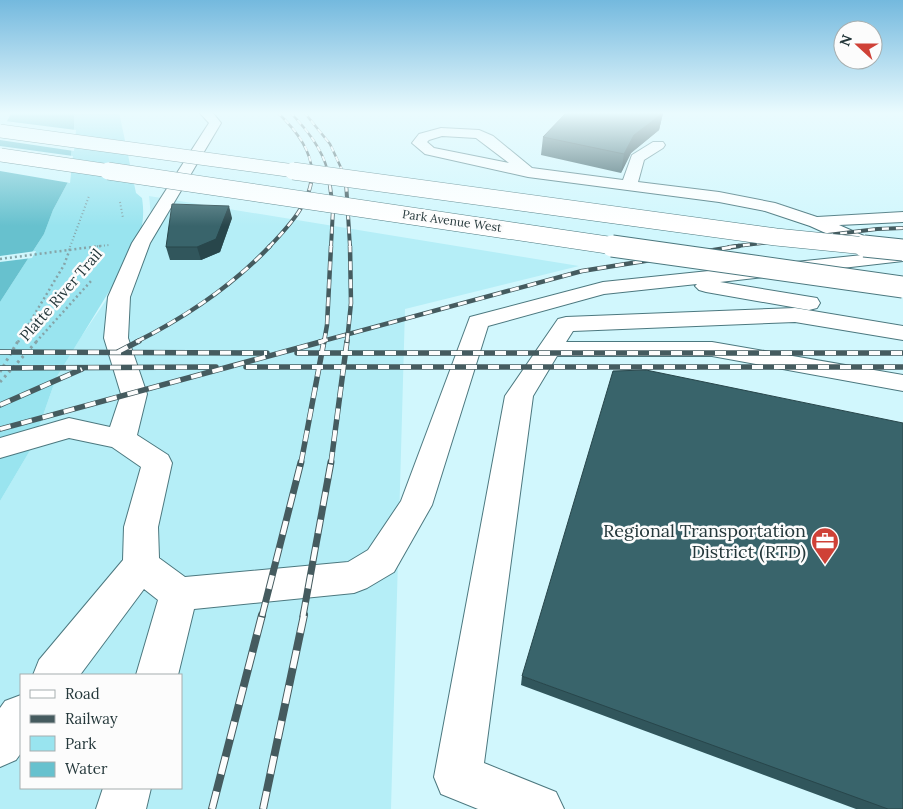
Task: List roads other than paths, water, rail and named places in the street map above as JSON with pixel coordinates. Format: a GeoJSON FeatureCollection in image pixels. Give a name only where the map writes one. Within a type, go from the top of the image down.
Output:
{"type":"FeatureCollection","features":[{"type":"Feature","properties":{"kind":"main road","name":"Park Avenue West"},"geometry":{"type":"LineString","coordinates":[[137,150],[776,237],[901,256]]}},
{"type":"Feature","properties":{"kind":"main road"},"geometry":{"type":"LineString","coordinates":[[121,439],[134,394],[116,338],[119,297],[141,243],[199,150]]}},
{"type":"Feature","properties":{"kind":"main road"},"geometry":{"type":"LineString","coordinates":[[428,150],[528,172],[728,199],[769,207],[816,222],[901,256]]}},
{"type":"Feature","properties":{"kind":"main road"},"geometry":{"type":"LineString","coordinates":[[501,150],[528,172]]}},
{"type":"Feature","properties":{"kind":"main road"},"geometry":{"type":"LineString","coordinates":[[629,185],[637,158],[649,150]]}},
{"type":"Feature","properties":{"kind":"main road","name":"Park Avenue West"},"geometry":{"type":"LineString","coordinates":[[1,154],[767,269],[903,287]]}},
{"type":"Feature","properties":{"kind":"main road"},"geometry":{"type":"LineString","coordinates":[[816,222],[903,216]]}},
{"type":"Feature","properties":{"kind":"main road"},"geometry":{"type":"LineString","coordinates":[[141,565],[179,594],[354,577],[381,561],[416,505],[478,322],[603,288],[901,256]]}},
{"type":"Feature","properties":{"kind":"main road"},"geometry":{"type":"LineString","coordinates":[[670,280],[903,318]]}},
{"type":"Feature","properties":{"kind":"main road"},"geometry":{"type":"LineString","coordinates":[[539,809],[458,776],[518,396],[566,324],[795,316],[903,333]]}},
{"type":"Feature","properties":{"kind":"main road"},"geometry":{"type":"LineString","coordinates":[[549,349],[712,349],[903,383]]}},
{"type":"Feature","properties":{"kind":"main road"},"geometry":{"type":"LineString","coordinates":[[0,448],[70,428],[121,439],[157,463],[141,527],[141,565],[55,674]]}},
{"type":"Feature","properties":{"kind":"main road"},"geometry":{"type":"LineString","coordinates":[[157,674],[179,594]]}},
{"type":"Feature","properties":{"kind":"main road"},"geometry":{"type":"LineString","coordinates":[[0,744],[20,718]]}},
{"type":"Feature","properties":{"kind":"main road"},"geometry":{"type":"LineString","coordinates":[[121,809],[127,789]]}},
{"type":"Feature","properties":{"kind":"water"},"geometry":{"type":"Polygon","coordinates":[[[0,150],[72,150],[68,182],[53,210],[44,234],[0,302],[0,150]]]}},
{"type":"Feature","properties":{"kind":"railway"},"geometry":{"type":"LineString","coordinates":[[306,150],[312,172]]}},
{"type":"Feature","properties":{"kind":"railway"},"geometry":{"type":"LineString","coordinates":[[319,150],[328,172]]}},
{"type":"Feature","properties":{"kind":"railway"},"geometry":{"type":"LineString","coordinates":[[333,150],[343,172]]}},
{"type":"Feature","properties":{"kind":"railway"},"geometry":{"type":"LineString","coordinates":[[328,171],[333,209],[331,247]]}},
{"type":"Feature","properties":{"kind":"railway"},"geometry":{"type":"LineString","coordinates":[[343,171],[346,182],[350,247]]}},
{"type":"Feature","properties":{"kind":"railway"},"geometry":{"type":"LineString","coordinates":[[269,247],[284,231],[304,203],[311,182],[312,172]]}},
{"type":"Feature","properties":{"kind":"railway"},"geometry":{"type":"LineString","coordinates":[[729,247],[877,229],[903,228]]}},
{"type":"Feature","properties":{"kind":"railway"},"geometry":{"type":"LineString","coordinates":[[324,341],[327,325],[331,246]]}},
{"type":"Feature","properties":{"kind":"railway"},"geometry":{"type":"LineString","coordinates":[[348,334],[351,303],[350,246]]}},
{"type":"Feature","properties":{"kind":"railway"},"geometry":{"type":"LineString","coordinates":[[348,334],[582,271],[739,246]]}},
{"type":"Feature","properties":{"kind":"railway"},"geometry":{"type":"LineString","coordinates":[[136,342],[207,300],[240,274],[269,247]]}},
{"type":"Feature","properties":{"kind":"railway"},"geometry":{"type":"LineString","coordinates":[[324,341],[348,334]]}},
{"type":"Feature","properties":{"kind":"railway"},"geometry":{"type":"LineString","coordinates":[[347,342],[348,334]]}},
{"type":"Feature","properties":{"kind":"railway"},"geometry":{"type":"LineString","coordinates":[[118,352],[139,341]]}},
{"type":"Feature","properties":{"kind":"railway"},"geometry":{"type":"LineString","coordinates":[[0,429],[324,341],[322,353]]}},
{"type":"Feature","properties":{"kind":"railway"},"geometry":{"type":"LineString","coordinates":[[319,342],[324,341]]}},
{"type":"Feature","properties":{"kind":"railway"},"geometry":{"type":"LineString","coordinates":[[345,353],[347,341]]}},
{"type":"Feature","properties":{"kind":"railway"},"geometry":{"type":"LineString","coordinates":[[0,352],[267,353]]}},
{"type":"Feature","properties":{"kind":"railway"},"geometry":{"type":"LineString","coordinates":[[297,353],[322,353]]}},
{"type":"Feature","properties":{"kind":"railway"},"geometry":{"type":"LineString","coordinates":[[319,367],[322,353]]}},
{"type":"Feature","properties":{"kind":"railway"},"geometry":{"type":"LineString","coordinates":[[322,353],[345,353]]}},
{"type":"Feature","properties":{"kind":"railway"},"geometry":{"type":"LineString","coordinates":[[344,367],[345,353]]}},
{"type":"Feature","properties":{"kind":"railway"},"geometry":{"type":"LineString","coordinates":[[345,353],[903,353]]}},
{"type":"Feature","properties":{"kind":"railway"},"geometry":{"type":"LineString","coordinates":[[0,368],[216,367]]}},
{"type":"Feature","properties":{"kind":"railway"},"geometry":{"type":"LineString","coordinates":[[246,367],[319,367]]}},
{"type":"Feature","properties":{"kind":"railway"},"geometry":{"type":"LineString","coordinates":[[301,463],[319,367]]}},
{"type":"Feature","properties":{"kind":"railway"},"geometry":{"type":"LineString","coordinates":[[319,367],[344,367]]}},
{"type":"Feature","properties":{"kind":"railway"},"geometry":{"type":"LineString","coordinates":[[331,463],[344,367]]}},
{"type":"Feature","properties":{"kind":"railway"},"geometry":{"type":"LineString","coordinates":[[344,367],[903,367]]}},
{"type":"Feature","properties":{"kind":"railway"},"geometry":{"type":"LineString","coordinates":[[0,405],[82,369]]}},
{"type":"Feature","properties":{"kind":"railway"},"geometry":{"type":"LineString","coordinates":[[262,616],[301,462]]}},
{"type":"Feature","properties":{"kind":"railway"},"geometry":{"type":"LineString","coordinates":[[303,616],[331,462]]}},
{"type":"Feature","properties":{"kind":"railway"},"geometry":{"type":"LineString","coordinates":[[212,809],[262,615]]}},
{"type":"Feature","properties":{"kind":"railway"},"geometry":{"type":"LineString","coordinates":[[263,809],[304,615]]}},
{"type":"Feature","properties":{"kind":"place","name":"Regional Transportation District (RTD)"},"geometry":{"type":"Point","coordinates":[825,565]}}]}
